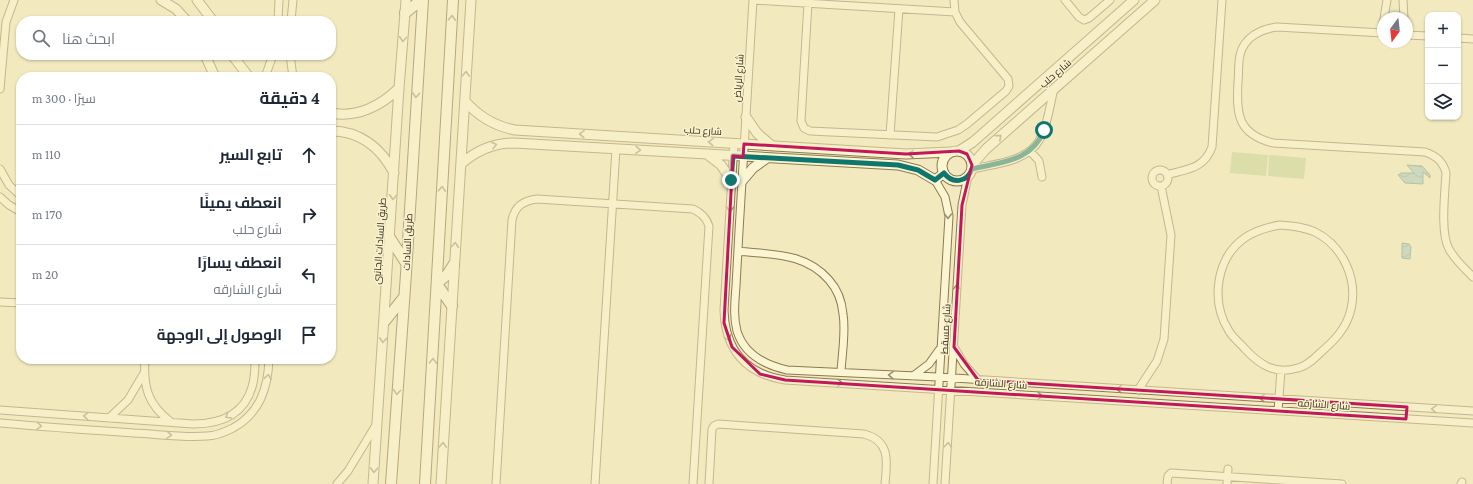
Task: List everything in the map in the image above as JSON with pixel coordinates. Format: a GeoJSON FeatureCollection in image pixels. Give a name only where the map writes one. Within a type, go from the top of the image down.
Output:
{"type":"FeatureCollection","features":[{"type":"Feature","properties":{"kind":"main road"},"geometry":{"type":"LineString","coordinates":[[405,13],[422,0]]}},
{"type":"Feature","properties":{"kind":"main road","name":"طريق السادات"},"geometry":{"type":"LineString","coordinates":[[391,484],[422,0]]}},
{"type":"Feature","properties":{"kind":"main road"},"geometry":{"type":"LineString","coordinates":[[425,484],[453,0]]}},
{"type":"Feature","properties":{"kind":"main road"},"geometry":{"type":"LineString","coordinates":[[390,238],[406,263]]}},
{"type":"Feature","properties":{"kind":"main road"},"geometry":{"type":"LineString","coordinates":[[437,284],[447,275],[454,264]]}},
{"type":"Feature","properties":{"kind":"main road"},"geometry":{"type":"LineString","coordinates":[[437,284],[452,306]]}},
{"type":"Feature","properties":{"kind":"main road"},"geometry":{"type":"LineString","coordinates":[[385,321],[404,297]]}},
{"type":"Feature","properties":{"kind":"main road"},"geometry":{"type":"LineString","coordinates":[[426,472],[433,484]]}},
{"type":"Feature","properties":{"kind":"street"},"geometry":{"type":"LineString","coordinates":[[0,89],[6,22],[14,0]]}},
{"type":"Feature","properties":{"kind":"street"},"geometry":{"type":"LineString","coordinates":[[161,0],[176,9],[182,16]]}},
{"type":"Feature","properties":{"kind":"street"},"geometry":{"type":"LineString","coordinates":[[197,0],[209,16]]}},
{"type":"Feature","properties":{"kind":"street"},"geometry":{"type":"LineString","coordinates":[[278,16],[280,0]]}},
{"type":"Feature","properties":{"kind":"street"},"geometry":{"type":"LineString","coordinates":[[291,16],[293,0]]}},
{"type":"Feature","properties":{"kind":"street","name":"طريق السادات الجانبى"},"geometry":{"type":"LineString","coordinates":[[373,484],[406,0]]}},
{"type":"Feature","properties":{"kind":"street"},"geometry":{"type":"LineString","coordinates":[[441,484],[471,0]]}},
{"type":"Feature","properties":{"kind":"street"},"geometry":{"type":"LineString","coordinates":[[753,0],[955,12]]}},
{"type":"Feature","properties":{"kind":"street","name":"شارع الرياض"},"geometry":{"type":"LineString","coordinates":[[743,157],[753,0]]}},
{"type":"Feature","properties":{"kind":"street"},"geometry":{"type":"LineString","coordinates":[[808,3],[802,125],[806,130],[937,137],[953,133],[967,124],[1008,89],[1008,79],[960,22],[955,12],[954,0]]}},
{"type":"Feature","properties":{"kind":"street"},"geometry":{"type":"LineString","coordinates":[[1065,0],[1079,17],[1084,20],[1089,18],[1110,0]]}},
{"type":"Feature","properties":{"kind":"street","name":"شارع حلب"},"geometry":{"type":"LineString","coordinates":[[465,101],[473,110],[487,120],[503,128],[515,130],[906,154],[954,152],[973,142],[1134,0]]}},
{"type":"Feature","properties":{"kind":"street","name":"شارع حلب"},"geometry":{"type":"LineString","coordinates":[[971,170],[986,149],[1155,0]]}},
{"type":"Feature","properties":{"kind":"street"},"geometry":{"type":"LineString","coordinates":[[1167,175],[1193,168],[1200,164],[1205,160],[1212,147],[1222,0]]}},
{"type":"Feature","properties":{"kind":"street"},"geometry":{"type":"LineString","coordinates":[[1385,12],[1387,0]]}},
{"type":"Feature","properties":{"kind":"street"},"geometry":{"type":"LineString","coordinates":[[1403,0],[1404,12]]}},
{"type":"Feature","properties":{"kind":"street"},"geometry":{"type":"LineString","coordinates":[[890,135],[899,8]]}},
{"type":"Feature","properties":{"kind":"street"},"geometry":{"type":"LineString","coordinates":[[1377,33],[1277,26],[1258,32],[1247,42],[1240,54],[1237,104],[1239,116],[1244,126],[1252,135],[1262,141],[1273,144],[1425,152],[1437,157],[1446,173],[1444,230],[1446,242],[1451,253],[1473,277]]}},
{"type":"Feature","properties":{"kind":"street"},"geometry":{"type":"LineString","coordinates":[[1413,35],[1425,36]]}},
{"type":"Feature","properties":{"kind":"street"},"geometry":{"type":"LineString","coordinates":[[1461,38],[1473,39]]}},
{"type":"Feature","properties":{"kind":"street"},"geometry":{"type":"LineString","coordinates":[[207,60],[213,72]]}},
{"type":"Feature","properties":{"kind":"street"},"geometry":{"type":"LineString","coordinates":[[236,60],[245,72]]}},
{"type":"Feature","properties":{"kind":"street"},"geometry":{"type":"LineString","coordinates":[[267,72],[271,60]]}},
{"type":"Feature","properties":{"kind":"street"},"geometry":{"type":"LineString","coordinates":[[291,60],[292,72]]}},
{"type":"Feature","properties":{"kind":"street"},"geometry":{"type":"LineString","coordinates":[[336,113],[350,114],[377,106],[389,98],[399,88]]}},
{"type":"Feature","properties":{"kind":"street"},"geometry":{"type":"LineString","coordinates":[[971,170],[970,157],[966,154],[954,152],[943,160],[942,166],[944,173],[947,177],[955,181],[960,180],[971,170],[1016,158],[1030,151],[1041,138],[1054,88]]}},
{"type":"Feature","properties":{"kind":"street"},"geometry":{"type":"LineString","coordinates":[[746,117],[757,133],[772,146]]}},
{"type":"Feature","properties":{"kind":"street"},"geometry":{"type":"LineString","coordinates":[[336,132],[349,133],[361,137],[371,144],[381,152],[389,162],[394,173]]}},
{"type":"Feature","properties":{"kind":"street"},"geometry":{"type":"LineString","coordinates":[[461,164],[480,150],[502,143],[905,166],[924,173],[935,180],[944,173]]}},
{"type":"Feature","properties":{"kind":"street"},"geometry":{"type":"LineString","coordinates":[[733,156],[734,143]]}},
{"type":"Feature","properties":{"kind":"street"},"geometry":{"type":"LineString","coordinates":[[595,484],[616,149]]}},
{"type":"Feature","properties":{"kind":"street"},"geometry":{"type":"LineString","coordinates":[[1030,151],[1039,161],[1042,177]]}},
{"type":"Feature","properties":{"kind":"street"},"geometry":{"type":"LineString","coordinates":[[708,155],[722,165],[731,180]]}},
{"type":"Feature","properties":{"kind":"street","name":"شارع الشارقه"},"geometry":{"type":"LineString","coordinates":[[733,156],[724,323],[732,348],[749,367],[760,374],[785,380],[1473,423]]}},
{"type":"Feature","properties":{"kind":"street","name":"شارع الشارقه"},"geometry":{"type":"LineString","coordinates":[[743,157],[735,319],[738,332],[744,344],[752,354],[762,362],[774,367],[787,370],[952,378],[1473,411]]}},
{"type":"Feature","properties":{"kind":"street"},"geometry":{"type":"LineString","coordinates":[[742,181],[753,168],[767,158]]}},
{"type":"Feature","properties":{"kind":"street"},"geometry":{"type":"LineString","coordinates":[[0,169],[9,185],[16,191]]}},
{"type":"Feature","properties":{"kind":"street","name":"شارع مسقط"},"geometry":{"type":"LineString","coordinates":[[945,484],[962,205],[971,170]]}},
{"type":"Feature","properties":{"kind":"street"},"geometry":{"type":"LineString","coordinates":[[1161,186],[1158,186],[1153,182],[1153,174],[1160,170],[1167,175]]}},
{"type":"Feature","properties":{"kind":"street"},"geometry":{"type":"LineString","coordinates":[[1161,186],[1168,180],[1167,175]]}},
{"type":"Feature","properties":{"kind":"street","name":"شارع مسقط"},"geometry":{"type":"LineString","coordinates":[[933,484],[948,216],[945,197],[935,180]]}},
{"type":"Feature","properties":{"kind":"street"},"geometry":{"type":"LineString","coordinates":[[1138,390],[1157,361],[1164,339],[1172,235],[1161,186]]}},
{"type":"Feature","properties":{"kind":"street"},"geometry":{"type":"LineString","coordinates":[[0,197],[16,209]]}},
{"type":"Feature","properties":{"kind":"street"},"geometry":{"type":"LineString","coordinates":[[9,205],[16,199]]}},
{"type":"Feature","properties":{"kind":"street"},"geometry":{"type":"LineString","coordinates":[[496,484],[513,212],[526,201],[536,199],[693,209],[701,212],[706,219],[709,226],[693,484]]}},
{"type":"Feature","properties":{"kind":"street"},"geometry":{"type":"LineString","coordinates":[[1280,225],[1298,226],[1316,232],[1331,243],[1339,252],[1347,266],[1353,295],[1351,310],[1345,326],[1335,340],[1308,364],[1300,368],[1281,370],[1271,369],[1262,365],[1230,332],[1222,319],[1218,304],[1220,273],[1226,259],[1235,246],[1246,237],[1262,228],[1280,225]]}},
{"type":"Feature","properties":{"kind":"street"},"geometry":{"type":"LineString","coordinates":[[738,251],[790,257],[806,261],[831,282],[837,292],[843,313],[841,372]]}},
{"type":"Feature","properties":{"kind":"street"},"geometry":{"type":"LineString","coordinates":[[0,302],[16,303]]}},
{"type":"Feature","properties":{"kind":"street"},"geometry":{"type":"LineString","coordinates":[[954,347],[964,364],[978,380]]}},
{"type":"Feature","properties":{"kind":"street"},"geometry":{"type":"LineString","coordinates":[[913,376],[929,364],[940,348]]}},
{"type":"Feature","properties":{"kind":"street"},"geometry":{"type":"LineString","coordinates":[[145,364],[144,372],[149,396],[154,407],[172,422]]}},
{"type":"Feature","properties":{"kind":"street"},"geometry":{"type":"LineString","coordinates":[[0,410],[193,424],[218,422],[230,416],[247,399],[252,387],[254,364]]}},
{"type":"Feature","properties":{"kind":"street"},"geometry":{"type":"LineString","coordinates":[[0,423],[192,437],[208,436],[233,428],[253,411],[266,388],[269,364]]}},
{"type":"Feature","properties":{"kind":"street"},"geometry":{"type":"LineString","coordinates":[[1278,411],[1281,370]]}},
{"type":"Feature","properties":{"kind":"street"},"geometry":{"type":"LineString","coordinates":[[109,418],[128,400],[144,372]]}},
{"type":"Feature","properties":{"kind":"street"},"geometry":{"type":"LineString","coordinates":[[1406,419],[1408,407]]}},
{"type":"Feature","properties":{"kind":"street"},"geometry":{"type":"LineString","coordinates":[[192,437],[193,424]]}},
{"type":"Feature","properties":{"kind":"street"},"geometry":{"type":"LineString","coordinates":[[709,484],[712,429],[718,424],[870,436],[879,441],[886,454],[885,484]]}},
{"type":"Feature","properties":{"kind":"street"},"geometry":{"type":"LineString","coordinates":[[337,484],[348,471],[377,425]]}},
{"type":"Feature","properties":{"kind":"street"},"geometry":{"type":"LineString","coordinates":[[1167,484],[1168,476],[1171,473],[1284,482],[1344,482]]}},
{"type":"Feature","properties":{"kind":"highlighted area"},"geometry":{"type":"Polygon","coordinates":[[[744,144],[906,154],[959,151],[967,154],[972,165],[962,205],[954,347],[978,380],[1407,407],[1406,419],[785,380],[760,374],[732,347],[724,323],[733,156],[743,157],[744,144]]]}},
{"type":"Feature","properties":{"kind":"green space"},"geometry":{"type":"Polygon","coordinates":[[[1232,152],[1268,155],[1266,176],[1230,173],[1232,152]]]}},
{"type":"Feature","properties":{"kind":"green space"},"geometry":{"type":"Polygon","coordinates":[[[1269,155],[1306,158],[1304,179],[1268,176],[1269,155]]]}},
{"type":"Feature","properties":{"kind":"water"},"geometry":{"type":"Polygon","coordinates":[[[1407,165],[1422,166],[1430,175],[1430,178],[1423,172],[1423,184],[1405,183],[1398,175],[1401,173],[1414,173],[1407,165]]]}},
{"type":"Feature","properties":{"kind":"water"},"geometry":{"type":"Polygon","coordinates":[[[1402,243],[1409,244],[1411,247],[1410,259],[1402,258],[1402,243]]]}},
{"type":"Feature","properties":{"kind":"route"},"geometry":{"type":"LineString","coordinates":[[731,180],[733,156],[898,165],[911,167],[935,180],[944,173],[947,177],[955,181],[964,179],[968,176],[972,169],[1016,158],[1030,151],[1041,138],[1044,130]]}}]}
